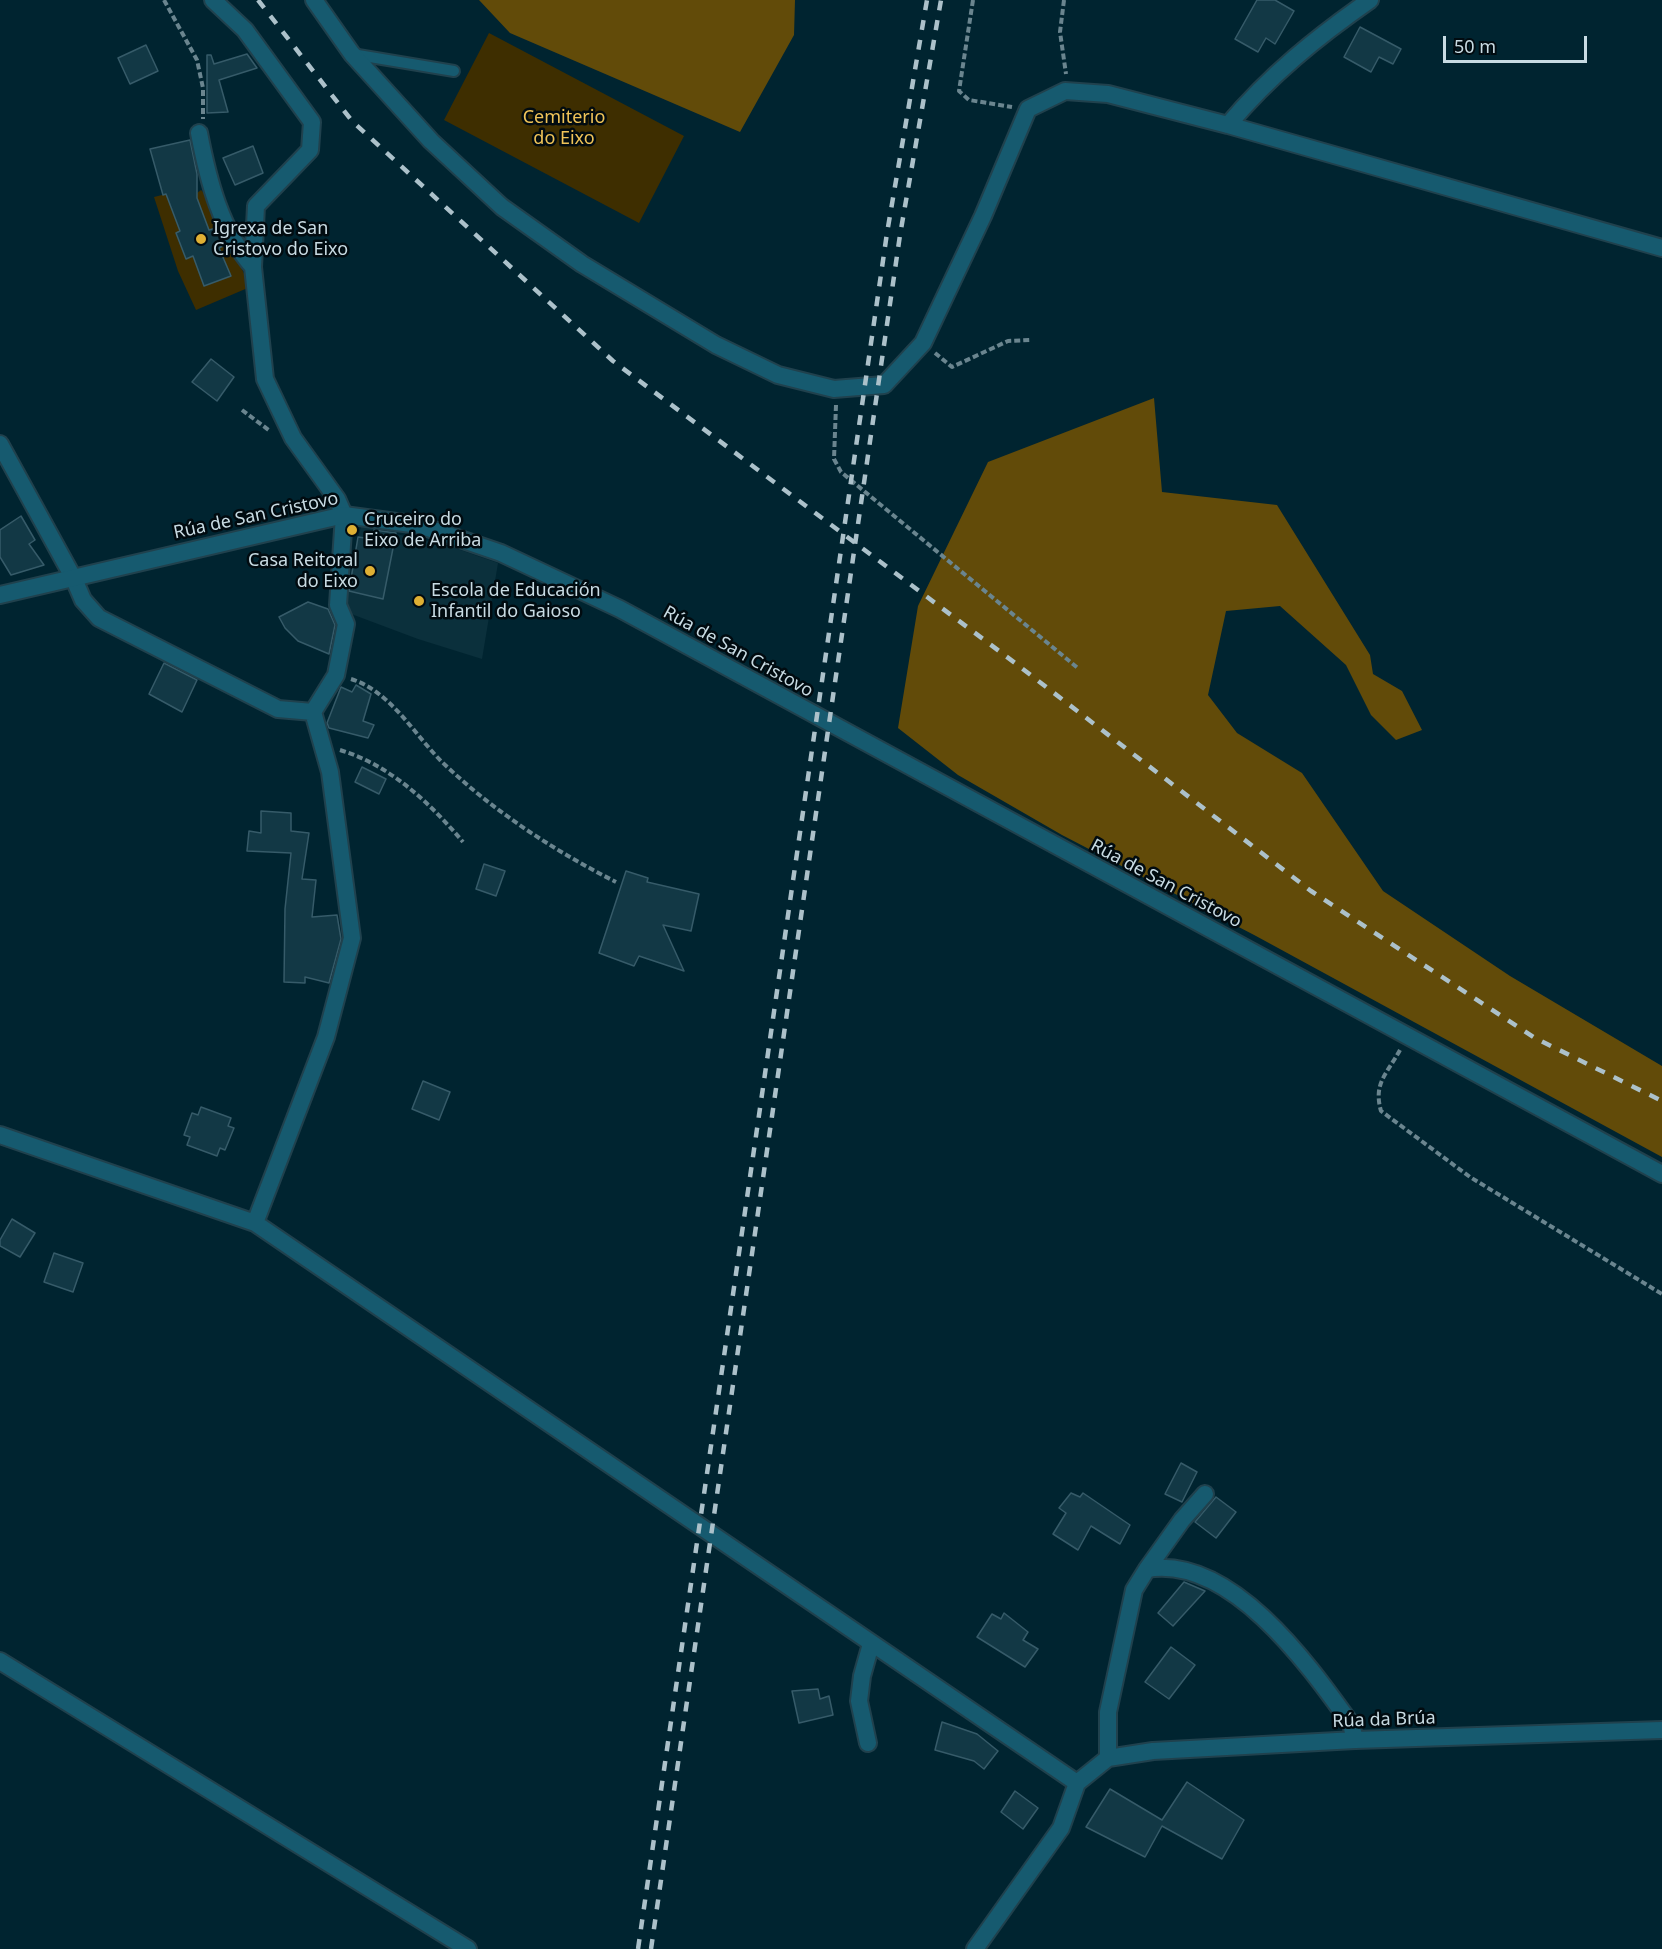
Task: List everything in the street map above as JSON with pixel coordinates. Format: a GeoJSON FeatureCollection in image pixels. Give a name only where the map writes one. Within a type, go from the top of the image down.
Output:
{"type":"FeatureCollection","features":[{"type":"Feature","properties":{"kind":"street"},"geometry":{"type":"LineString","coordinates":[[213,0],[245,30],[312,122],[310,150],[256,206],[253,267],[265,378],[293,438],[337,499],[344,515],[338,605],[346,624],[336,675],[313,712],[330,772],[352,938],[326,1037],[255,1223]]}},
{"type":"Feature","properties":{"kind":"street"},"geometry":{"type":"LineString","coordinates":[[314,0],[352,54],[431,141],[502,207],[582,264],[736,355],[778,375],[834,389],[884,385],[923,343],[983,216],[1028,109],[1065,91],[1108,94],[1228,125],[1662,248]]}},
{"type":"Feature","properties":{"kind":"street"},"geometry":{"type":"LineString","coordinates":[[1228,125],[1256,91],[1310,43],[1370,0]]}},
{"type":"Feature","properties":{"kind":"street"},"geometry":{"type":"LineString","coordinates":[[199,136],[215,201],[240,253],[253,267]]}},
{"type":"Feature","properties":{"kind":"street"},"geometry":{"type":"LineString","coordinates":[[0,444],[74,579],[83,600],[99,618],[278,709],[313,712]]}},
{"type":"Feature","properties":{"kind":"street","name":"Rúa de San Cristovo"},"geometry":{"type":"LineString","coordinates":[[0,595],[344,515],[419,525],[501,553],[620,609],[1662,1174]]}},
{"type":"Feature","properties":{"kind":"street"},"geometry":{"type":"LineString","coordinates":[[0,1135],[255,1223],[1077,1783]]}},
{"type":"Feature","properties":{"kind":"street"},"geometry":{"type":"LineString","coordinates":[[975,1949],[1061,1828],[1077,1783],[1108,1758],[1108,1712],[1134,1590],[1167,1538],[1205,1494]]}},
{"type":"Feature","properties":{"kind":"street"},"geometry":{"type":"LineString","coordinates":[[1147,1569],[1168,1565],[1198,1575],[1238,1596],[1282,1634],[1319,1679],[1351,1724],[1355,1740]]}},
{"type":"Feature","properties":{"kind":"street"},"geometry":{"type":"LineString","coordinates":[[868,1743],[859,1701],[862,1676],[871,1644]]}},
{"type":"Feature","properties":{"kind":"street"},"geometry":{"type":"LineString","coordinates":[[0,1661],[468,1949]]}},
{"type":"Feature","properties":{"kind":"street","name":"Rúa da Brúa"},"geometry":{"type":"LineString","coordinates":[[1108,1758],[1153,1751],[1355,1740],[1662,1730]]}},
{"type":"Feature","properties":{"kind":"lane"},"geometry":{"type":"LineString","coordinates":[[352,54],[454,71]]}},
{"type":"Feature","properties":{"kind":"path"},"geometry":{"type":"LineString","coordinates":[[164,0],[197,60],[203,88],[203,132],[199,136]]}},
{"type":"Feature","properties":{"kind":"path"},"geometry":{"type":"LineString","coordinates":[[973,0],[959,91],[969,100],[1028,109]]}},
{"type":"Feature","properties":{"kind":"path"},"geometry":{"type":"LineString","coordinates":[[1064,0],[1060,32],[1066,72],[1065,91]]}},
{"type":"Feature","properties":{"kind":"path"},"geometry":{"type":"LineString","coordinates":[[923,343],[952,367],[1008,341],[1031,340]]}},
{"type":"Feature","properties":{"kind":"path"},"geometry":{"type":"LineString","coordinates":[[834,389],[836,413],[834,459],[841,472],[1079,669]]}},
{"type":"Feature","properties":{"kind":"path"},"geometry":{"type":"LineString","coordinates":[[336,675],[362,682],[376,691],[442,762],[502,812],[562,854],[616,882]]}},
{"type":"Feature","properties":{"kind":"path"},"geometry":{"type":"LineString","coordinates":[[324,748],[359,756],[405,785],[435,809],[463,842]]}},
{"type":"Feature","properties":{"kind":"path"},"geometry":{"type":"LineString","coordinates":[[1407,1036],[1379,1083],[1376,1095],[1381,1111],[1470,1177],[1662,1294]]}},
{"type":"Feature","properties":{"kind":"shaded area"},"geometry":{"type":"Polygon","coordinates":[[[479,0],[795,0],[794,35],[740,132],[510,33],[479,0]]]}},
{"type":"Feature","properties":{"kind":"shaded area"},"geometry":{"type":"Polygon","coordinates":[[[1154,398],[1162,492],[1277,505],[1370,655],[1373,674],[1402,691],[1422,730],[1396,740],[1371,715],[1346,665],[1280,606],[1226,611],[1208,695],[1237,733],[1302,773],[1383,891],[1510,976],[1662,1066],[1662,1157],[1256,936],[1062,835],[958,775],[898,728],[918,606],[988,462],[1154,398]]]}},
{"type":"Feature","properties":{"kind":"shaded area","name":"Escola de Educación Infantil do Gaioso"},"geometry":{"type":"Polygon","coordinates":[[[361,526],[449,546],[498,563],[482,659],[418,639],[346,612],[347,591],[361,526]]]}},
{"type":"Feature","properties":{"kind":"green space","name":"Cemiterio do Eixo"},"geometry":{"type":"Polygon","coordinates":[[[489,33],[684,136],[639,223],[444,120],[489,33]]]}},
{"type":"Feature","properties":{"kind":"green space"},"geometry":{"type":"Polygon","coordinates":[[[182,190],[197,193],[201,190],[211,200],[250,287],[196,310],[178,271],[154,197],[182,190]]]}},
{"type":"Feature","properties":{"kind":"building"},"geometry":{"type":"Polygon","coordinates":[[[1257,0],[1275,0],[1294,11],[1275,44],[1266,38],[1258,52],[1235,39],[1257,0]]]}},
{"type":"Feature","properties":{"kind":"building"},"geometry":{"type":"Polygon","coordinates":[[[1360,27],[1401,49],[1393,64],[1379,57],[1371,72],[1344,57],[1360,27]]]}},
{"type":"Feature","properties":{"kind":"building"},"geometry":{"type":"Polygon","coordinates":[[[146,45],[158,71],[130,84],[118,58],[146,45]]]}},
{"type":"Feature","properties":{"kind":"building"},"geometry":{"type":"Polygon","coordinates":[[[247,54],[257,68],[219,80],[228,112],[207,113],[207,55],[211,55],[214,64],[247,54]]]}},
{"type":"Feature","properties":{"kind":"building"},"geometry":{"type":"Polygon","coordinates":[[[190,140],[197,174],[197,198],[209,230],[216,228],[225,245],[219,248],[231,276],[204,286],[193,256],[186,259],[176,233],[180,231],[166,194],[163,195],[150,149],[190,140]]]}},
{"type":"Feature","properties":{"kind":"building"},"geometry":{"type":"Polygon","coordinates":[[[253,146],[263,173],[235,185],[223,158],[253,146]]]}},
{"type":"Feature","properties":{"kind":"building"},"geometry":{"type":"Polygon","coordinates":[[[211,359],[234,377],[217,401],[192,382],[211,359]]]}},
{"type":"Feature","properties":{"kind":"building"},"geometry":{"type":"Polygon","coordinates":[[[21,516],[35,540],[29,544],[44,565],[11,575],[0,557],[0,530],[21,516]]]}},
{"type":"Feature","properties":{"kind":"building","name":"Casa Reitoral do Eixo"},"geometry":{"type":"Polygon","coordinates":[[[374,530],[396,533],[383,599],[349,591],[358,537],[372,539],[374,530]]]}},
{"type":"Feature","properties":{"kind":"building"},"geometry":{"type":"Polygon","coordinates":[[[308,602],[328,609],[335,625],[329,654],[298,641],[285,628],[279,617],[308,602]]]}},
{"type":"Feature","properties":{"kind":"building"},"geometry":{"type":"Polygon","coordinates":[[[164,663],[197,680],[182,712],[149,694],[164,663]]]}},
{"type":"Feature","properties":{"kind":"building"},"geometry":{"type":"Polygon","coordinates":[[[356,685],[371,694],[363,721],[374,725],[368,738],[329,728],[327,723],[341,687],[352,692],[356,685]]]}},
{"type":"Feature","properties":{"kind":"building"},"geometry":{"type":"Polygon","coordinates":[[[362,767],[386,779],[379,794],[355,782],[362,767]]]}},
{"type":"Feature","properties":{"kind":"building"},"geometry":{"type":"Polygon","coordinates":[[[261,811],[291,813],[291,831],[309,833],[302,879],[316,880],[312,917],[337,915],[341,939],[329,983],[305,977],[305,983],[284,982],[285,909],[291,853],[247,851],[249,831],[261,833],[261,811]]]}},
{"type":"Feature","properties":{"kind":"building"},"geometry":{"type":"Polygon","coordinates":[[[484,864],[505,871],[496,896],[476,889],[484,864]]]}},
{"type":"Feature","properties":{"kind":"building"},"geometry":{"type":"Polygon","coordinates":[[[626,871],[648,878],[647,882],[699,894],[691,931],[663,925],[684,971],[639,956],[634,966],[599,953],[626,871]]]}},
{"type":"Feature","properties":{"kind":"building"},"geometry":{"type":"Polygon","coordinates":[[[423,1081],[450,1092],[439,1120],[412,1109],[423,1081]]]}},
{"type":"Feature","properties":{"kind":"building"},"geometry":{"type":"Polygon","coordinates":[[[201,1107],[231,1118],[228,1126],[234,1128],[225,1150],[220,1148],[217,1156],[187,1145],[190,1137],[184,1135],[192,1113],[198,1115],[201,1107]]]}},
{"type":"Feature","properties":{"kind":"building"},"geometry":{"type":"Polygon","coordinates":[[[12,1219],[35,1233],[20,1257],[0,1246],[0,1240],[12,1219]]]}},
{"type":"Feature","properties":{"kind":"building"},"geometry":{"type":"Polygon","coordinates":[[[54,1253],[83,1263],[73,1292],[44,1282],[54,1253]]]}},
{"type":"Feature","properties":{"kind":"building"},"geometry":{"type":"Polygon","coordinates":[[[1181,1463],[1197,1472],[1182,1502],[1165,1494],[1181,1463]]]}},
{"type":"Feature","properties":{"kind":"building"},"geometry":{"type":"Polygon","coordinates":[[[1071,1493],[1080,1497],[1083,1493],[1130,1525],[1120,1544],[1091,1526],[1078,1550],[1053,1534],[1066,1513],[1059,1508],[1071,1493]]]}},
{"type":"Feature","properties":{"kind":"building"},"geometry":{"type":"Polygon","coordinates":[[[1216,1497],[1236,1512],[1216,1538],[1195,1522],[1216,1497]]]}},
{"type":"Feature","properties":{"kind":"building"},"geometry":{"type":"Polygon","coordinates":[[[1184,1582],[1205,1591],[1173,1626],[1158,1613],[1184,1582]]]}},
{"type":"Feature","properties":{"kind":"building"},"geometry":{"type":"Polygon","coordinates":[[[1004,1613],[1028,1632],[1023,1640],[1038,1649],[1025,1667],[977,1637],[992,1614],[1001,1619],[1004,1613]]]}},
{"type":"Feature","properties":{"kind":"building"},"geometry":{"type":"Polygon","coordinates":[[[1171,1647],[1195,1665],[1169,1699],[1145,1682],[1171,1647]]]}},
{"type":"Feature","properties":{"kind":"building"},"geometry":{"type":"Polygon","coordinates":[[[818,1689],[820,1699],[829,1696],[833,1715],[799,1723],[792,1691],[818,1689]]]}},
{"type":"Feature","properties":{"kind":"building"},"geometry":{"type":"Polygon","coordinates":[[[942,1722],[977,1734],[998,1751],[984,1769],[974,1761],[935,1750],[942,1722]]]}},
{"type":"Feature","properties":{"kind":"building"},"geometry":{"type":"Polygon","coordinates":[[[1187,1782],[1244,1820],[1222,1859],[1162,1826],[1145,1857],[1086,1827],[1110,1789],[1162,1820],[1187,1782]]]}},
{"type":"Feature","properties":{"kind":"building"},"geometry":{"type":"Polygon","coordinates":[[[1015,1791],[1038,1808],[1023,1829],[1001,1812],[1015,1791]]]}},
{"type":"Feature","properties":{"kind":"railway"},"geometry":{"type":"LineString","coordinates":[[258,0],[352,121],[613,361],[1015,663],[1311,891],[1535,1038],[1662,1101]]}},
{"type":"Feature","properties":{"kind":"railway"},"geometry":{"type":"LineString","coordinates":[[638,1949],[887,233],[927,0]]}},
{"type":"Feature","properties":{"kind":"railway"},"geometry":{"type":"LineString","coordinates":[[651,1949],[900,235],[941,0]]}},
{"type":"Feature","properties":{"kind":"place","name":"Igrexa de San Cristovo do Eixo"},"geometry":{"type":"Point","coordinates":[201,239]}},
{"type":"Feature","properties":{"kind":"place","name":"Cruceiro do Eixo de Arriba"},"geometry":{"type":"Point","coordinates":[352,530]}},
{"type":"Feature","properties":{"kind":"place","name":"Casa Reitoral do Eixo"},"geometry":{"type":"Point","coordinates":[370,571]}},
{"type":"Feature","properties":{"kind":"place","name":"Escola de Educación Infantil do Gaioso"},"geometry":{"type":"Point","coordinates":[419,601]}}]}
